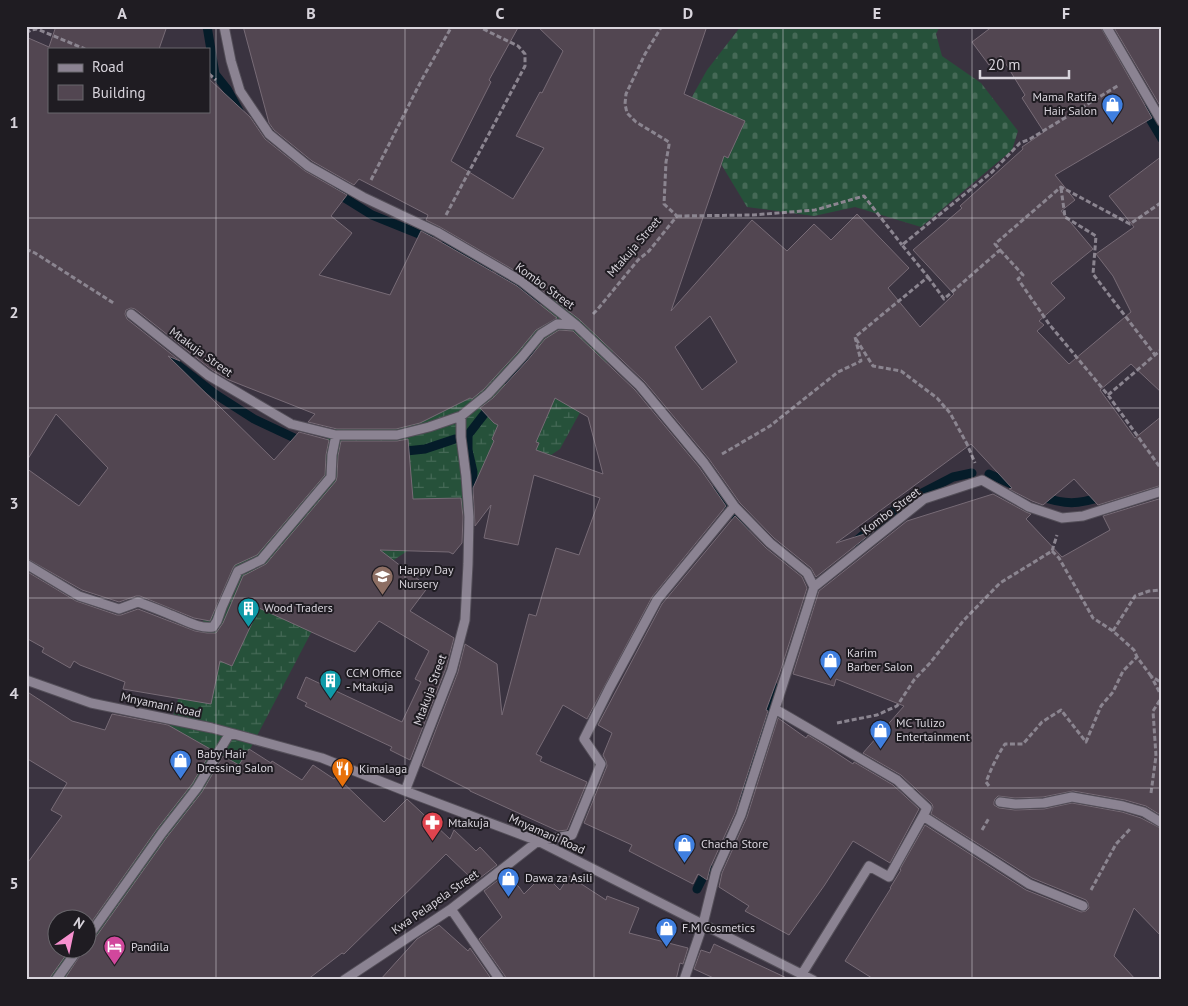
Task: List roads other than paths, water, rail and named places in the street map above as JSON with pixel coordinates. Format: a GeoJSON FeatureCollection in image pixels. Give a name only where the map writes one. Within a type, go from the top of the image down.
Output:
{"type":"FeatureCollection","features":[{"type":"Feature","properties":{"kind":"street","name":"Kombo Street"},"geometry":{"type":"LineString","coordinates":[[224,26],[231,61],[240,91],[269,134],[308,166],[363,197],[436,232],[520,281],[576,324],[640,386],[704,464],[736,507],[770,543],[807,573],[814,587],[924,499],[982,480],[1029,507],[1062,518],[1083,516],[1162,491]]}},
{"type":"Feature","properties":{"kind":"street"},"geometry":{"type":"LineString","coordinates":[[1106,26],[1162,122]]}},
{"type":"Feature","properties":{"kind":"street","name":"Mtakuja Street"},"geometry":{"type":"LineString","coordinates":[[131,314],[208,376],[291,424],[336,435],[397,435],[461,416],[488,394],[541,334],[557,324],[576,324]]}},
{"type":"Feature","properties":{"kind":"street","name":"Mtakuja Street"},"geometry":{"type":"LineString","coordinates":[[405,791],[452,670],[465,620],[469,517],[461,437],[461,416]]}},
{"type":"Feature","properties":{"kind":"street"},"geometry":{"type":"LineString","coordinates":[[26,564],[78,596],[119,609],[138,602],[190,623],[206,628],[213,627],[238,571],[261,560],[330,477],[336,435]]}},
{"type":"Feature","properties":{"kind":"street"},"geometry":{"type":"LineString","coordinates":[[538,841],[572,835],[601,764],[584,739],[609,689],[657,600],[731,510],[736,507]]}},
{"type":"Feature","properties":{"kind":"street"},"geometry":{"type":"LineString","coordinates":[[684,980],[703,924],[716,871],[741,815],[814,587]]}},
{"type":"Feature","properties":{"kind":"street","name":"Mnyamani Road"},"geometry":{"type":"LineString","coordinates":[[26,680],[91,703],[230,733],[322,758],[538,841],[813,980]]}},
{"type":"Feature","properties":{"kind":"street"},"geometry":{"type":"LineString","coordinates":[[775,709],[897,780],[927,808],[890,877],[869,866],[802,974]]}},
{"type":"Feature","properties":{"kind":"street"},"geometry":{"type":"LineString","coordinates":[[98,923],[162,833],[197,788],[230,733]]}},
{"type":"Feature","properties":{"kind":"street"},"geometry":{"type":"LineString","coordinates":[[1000,802],[1044,804],[1072,797],[1123,806],[1144,812],[1162,823]]}},
{"type":"Feature","properties":{"kind":"street"},"geometry":{"type":"LineString","coordinates":[[923,816],[1028,884],[1083,906]]}},
{"type":"Feature","properties":{"kind":"street","name":"Kwa Pelapela Street"},"geometry":{"type":"LineString","coordinates":[[344,980],[451,909],[538,841]]}},
{"type":"Feature","properties":{"kind":"street"},"geometry":{"type":"LineString","coordinates":[[451,909],[500,980]]}},
{"type":"Feature","properties":{"kind":"street"},"geometry":{"type":"LineString","coordinates":[[56,980],[72,958]]}},
{"type":"Feature","properties":{"kind":"waterway"},"geometry":{"type":"LineString","coordinates":[[207,26],[215,74],[227,89],[239,111]]}},
{"type":"Feature","properties":{"kind":"waterway"},"geometry":{"type":"LineString","coordinates":[[1144,109],[1162,139]]}},
{"type":"Feature","properties":{"kind":"waterway"},"geometry":{"type":"LineString","coordinates":[[335,192],[372,215],[429,238]]}},
{"type":"Feature","properties":{"kind":"waterway"},"geometry":{"type":"LineString","coordinates":[[445,245],[490,267]]}},
{"type":"Feature","properties":{"kind":"waterway"},"geometry":{"type":"LineString","coordinates":[[501,273],[524,290],[536,304]]}},
{"type":"Feature","properties":{"kind":"waterway"},"geometry":{"type":"LineString","coordinates":[[509,382],[523,363],[536,354]]}},
{"type":"Feature","properties":{"kind":"waterway"},"geometry":{"type":"LineString","coordinates":[[166,356],[215,394],[254,419],[305,443]]}},
{"type":"Feature","properties":{"kind":"waterway"},"geometry":{"type":"LineString","coordinates":[[471,502],[473,472],[468,450],[468,435],[492,404]]}},
{"type":"Feature","properties":{"kind":"waterway"},"geometry":{"type":"LineString","coordinates":[[397,452],[425,449],[455,439]]}},
{"type":"Feature","properties":{"kind":"waterway"},"geometry":{"type":"LineString","coordinates":[[855,542],[897,508],[897,506],[953,477],[972,473]]}},
{"type":"Feature","properties":{"kind":"waterway"},"geometry":{"type":"LineString","coordinates":[[989,474],[1016,486]]}},
{"type":"Feature","properties":{"kind":"waterway"},"geometry":{"type":"LineString","coordinates":[[714,491],[745,529]]}},
{"type":"Feature","properties":{"kind":"waterway"},"geometry":{"type":"LineString","coordinates":[[1039,496],[1072,503],[1104,496]]}},
{"type":"Feature","properties":{"kind":"waterway"},"geometry":{"type":"LineString","coordinates":[[739,798],[752,764],[774,687]]}},
{"type":"Feature","properties":{"kind":"waterway"},"geometry":{"type":"LineString","coordinates":[[697,889],[708,867]]}},
{"type":"Feature","properties":{"kind":"place","name":"Mama Ratifa Hair Salon"},"geometry":{"type":"Point","coordinates":[1113,123]}},
{"type":"Feature","properties":{"kind":"place","name":"Happy Day Nursery"},"geometry":{"type":"Point","coordinates":[383,596]}},
{"type":"Feature","properties":{"kind":"place","name":"Wood Traders"},"geometry":{"type":"Point","coordinates":[248,627]}},
{"type":"Feature","properties":{"kind":"place","name":"Karim Barber Salon"},"geometry":{"type":"Point","coordinates":[831,679]}},
{"type":"Feature","properties":{"kind":"place","name":"CCM Office - Mtakuja"},"geometry":{"type":"Point","coordinates":[330,699]}},
{"type":"Feature","properties":{"kind":"place","name":"MC Tulizo Entertainment"},"geometry":{"type":"Point","coordinates":[880,749]}},
{"type":"Feature","properties":{"kind":"place","name":"Baby Hair Dressing Salon"},"geometry":{"type":"Point","coordinates":[181,780]}},
{"type":"Feature","properties":{"kind":"place","name":"Kimalaga"},"geometry":{"type":"Point","coordinates":[343,788]}},
{"type":"Feature","properties":{"kind":"place","name":"Mtakuja"},"geometry":{"type":"Point","coordinates":[432,842]}},
{"type":"Feature","properties":{"kind":"place","name":"Chacha Store"},"geometry":{"type":"Point","coordinates":[685,863]}},
{"type":"Feature","properties":{"kind":"place","name":"Dawa za Asili"},"geometry":{"type":"Point","coordinates":[509,897]}},
{"type":"Feature","properties":{"kind":"place","name":"F.M Cosmetics"},"geometry":{"type":"Point","coordinates":[666,947]}},
{"type":"Feature","properties":{"kind":"place","name":"Pandila"},"geometry":{"type":"Point","coordinates":[115,966]}}]}
